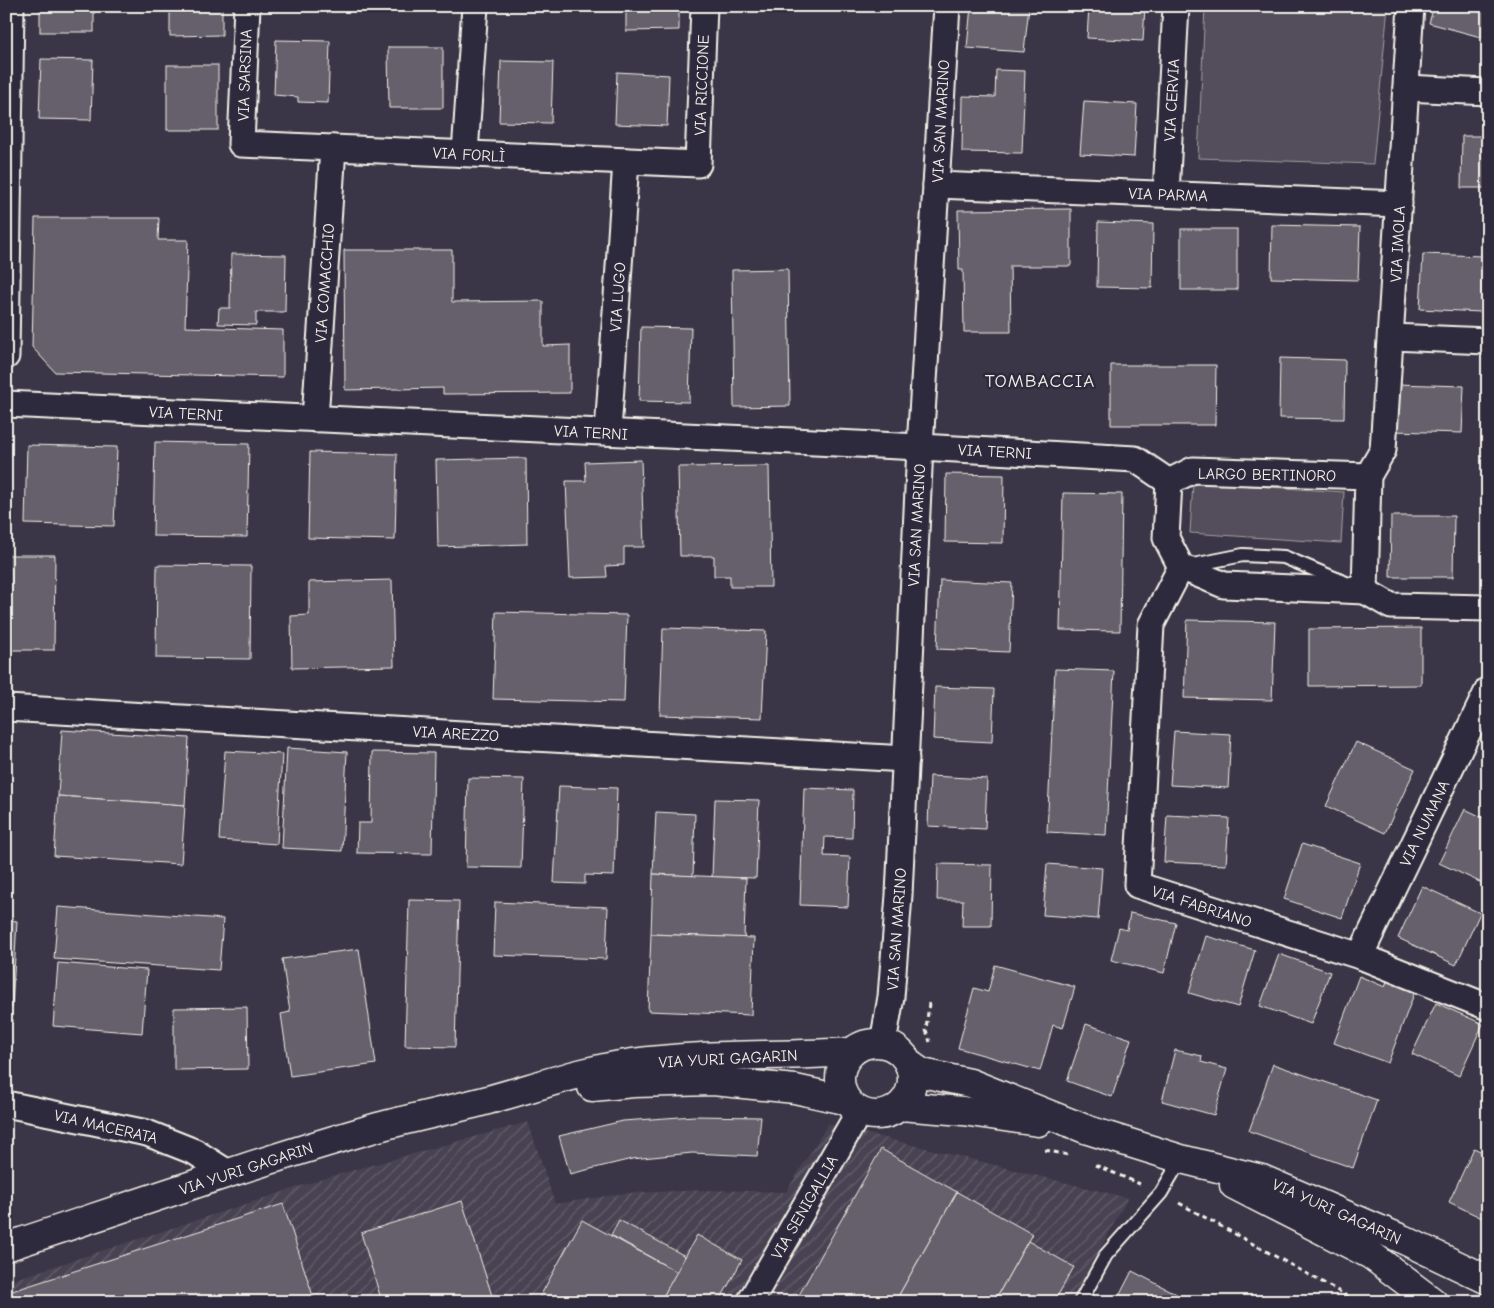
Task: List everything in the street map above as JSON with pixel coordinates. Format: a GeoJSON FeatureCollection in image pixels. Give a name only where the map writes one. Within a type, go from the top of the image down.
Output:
{"type":"FeatureCollection","features":[{"type":"Feature","properties":{"kind":"main road","name":"VIA YURI GAGARIN"},"geometry":{"type":"LineString","coordinates":[[6,1247],[228,1173],[379,1127],[489,1100],[569,1076],[632,1064],[713,1055],[800,1055],[851,1052],[866,1044],[883,1043],[894,1047],[903,1054],[909,1064],[922,1073],[970,1083],[1088,1130],[1181,1159],[1262,1178],[1488,1280]]}},
{"type":"Feature","properties":{"kind":"main road"},"geometry":{"type":"LineString","coordinates":[[851,1052],[840,1070],[839,1080],[841,1090],[852,1106]]}},
{"type":"Feature","properties":{"kind":"main road"},"geometry":{"type":"LineString","coordinates":[[900,1106],[908,1097],[912,1086],[909,1064]]}},
{"type":"Feature","properties":{"kind":"main road","name":"VIA YURI GAGARIN"},"geometry":{"type":"LineString","coordinates":[[489,1100],[633,1083],[713,1081],[795,1089],[852,1106],[873,1116],[888,1114],[900,1106],[963,1110],[1088,1130]]}},
{"type":"Feature","properties":{"kind":"main road","name":"VIA YURI GAGARIN"},"geometry":{"type":"LineString","coordinates":[[1181,1159],[1371,1255],[1433,1302]]}},
{"type":"Feature","properties":{"kind":"street"},"geometry":{"type":"LineString","coordinates":[[6,356],[11,6]]}},
{"type":"Feature","properties":{"kind":"street","name":"VIA SARSINA"},"geometry":{"type":"LineString","coordinates":[[241,144],[246,6]]}},
{"type":"Feature","properties":{"kind":"street"},"geometry":{"type":"LineString","coordinates":[[465,153],[476,6]]}},
{"type":"Feature","properties":{"kind":"street","name":"VIA RICCIONE"},"geometry":{"type":"LineString","coordinates":[[698,164],[704,6]]}},
{"type":"Feature","properties":{"kind":"street","name":"VIA SAN MARINO"},"geometry":{"type":"LineString","coordinates":[[883,1043],[891,997],[900,895],[920,447],[947,6]]}},
{"type":"Feature","properties":{"kind":"street","name":"VIA CERVIA"},"geometry":{"type":"LineString","coordinates":[[1166,194],[1176,6]]}},
{"type":"Feature","properties":{"kind":"street","name":"VIA IMOLA"},"geometry":{"type":"LineString","coordinates":[[1368,476],[1384,450],[1411,6]]}},
{"type":"Feature","properties":{"kind":"street"},"geometry":{"type":"LineString","coordinates":[[1406,88],[1488,92]]}},
{"type":"Feature","properties":{"kind":"street","name":"VIA FORLÌ"},"geometry":{"type":"LineString","coordinates":[[241,144],[698,164]]}},
{"type":"Feature","properties":{"kind":"street","name":"VIA COMACCHIO"},"geometry":{"type":"LineString","coordinates":[[315,419],[333,148]]}},
{"type":"Feature","properties":{"kind":"street","name":"VIA LUGO"},"geometry":{"type":"LineString","coordinates":[[608,432],[626,161]]}},
{"type":"Feature","properties":{"kind":"street","name":"VIA PARMA"},"geometry":{"type":"LineString","coordinates":[[936,185],[1399,204]]}},
{"type":"Feature","properties":{"kind":"street"},"geometry":{"type":"LineString","coordinates":[[1391,337],[1488,341]]}},
{"type":"Feature","properties":{"kind":"street","name":"VIA TERNI"},"geometry":{"type":"LineString","coordinates":[[6,404],[920,447],[1135,459],[1169,482]]}},
{"type":"Feature","properties":{"kind":"street","name":"LARGO BERTINORO"},"geometry":{"type":"LineString","coordinates":[[1169,482],[1193,470],[1368,476]]}},
{"type":"Feature","properties":{"kind":"street"},"geometry":{"type":"LineString","coordinates":[[1365,591],[1368,476]]}},
{"type":"Feature","properties":{"kind":"street"},"geometry":{"type":"LineString","coordinates":[[1169,482],[1166,538],[1180,567],[1224,585],[1365,591],[1391,606],[1488,608]]}},
{"type":"Feature","properties":{"kind":"street","name":"VIA FABRIANO"},"geometry":{"type":"LineString","coordinates":[[1180,567],[1151,625],[1137,885],[1360,956],[1488,1007]]}},
{"type":"Feature","properties":{"kind":"street","name":"VIA NUMANA"},"geometry":{"type":"LineString","coordinates":[[1360,956],[1488,690]]}},
{"type":"Feature","properties":{"kind":"street","name":"VIA AREZZO"},"geometry":{"type":"LineString","coordinates":[[6,708],[906,759]]}},
{"type":"Feature","properties":{"kind":"street","name":"VIA MACERATA"},"geometry":{"type":"LineString","coordinates":[[6,1104],[147,1133],[195,1152],[228,1173]]}},
{"type":"Feature","properties":{"kind":"street","name":"VIA SENIGALLIA"},"geometry":{"type":"LineString","coordinates":[[750,1302],[852,1106]]}},
{"type":"Feature","properties":{"kind":"lane"},"geometry":{"type":"LineString","coordinates":[[1080,1302],[1106,1255],[1161,1193],[1181,1159]]}},
{"type":"Feature","properties":{"kind":"path"},"geometry":{"type":"LineString","coordinates":[[929,1003],[926,1030],[932,1047]]}},
{"type":"Feature","properties":{"kind":"path"},"geometry":{"type":"LineString","coordinates":[[1161,1193],[1358,1302]]}},
{"type":"Feature","properties":{"kind":"shaded area"},"geometry":{"type":"Polygon","coordinates":[[[1205,6],[1388,6],[1373,164],[1198,158],[1205,6]]]}},
{"type":"Feature","properties":{"kind":"shaded area"},"geometry":{"type":"Polygon","coordinates":[[[1193,482],[1344,492],[1341,543],[1190,533],[1193,482]]]}},
{"type":"Feature","properties":{"kind":"shaded area"},"geometry":{"type":"Polygon","coordinates":[[[528,1122],[555,1204],[626,1193],[709,1190],[786,1192],[828,1124],[1128,1198],[1071,1302],[6,1302],[6,1282],[329,1177],[528,1122]]]}},
{"type":"Feature","properties":{"kind":"building"},"geometry":{"type":"Polygon","coordinates":[[[40,6],[94,6],[94,32],[40,32],[40,6]]]}},
{"type":"Feature","properties":{"kind":"building"},"geometry":{"type":"Polygon","coordinates":[[[170,6],[222,6],[222,35],[170,36],[170,6]]]}},
{"type":"Feature","properties":{"kind":"building"},"geometry":{"type":"Polygon","coordinates":[[[626,6],[679,6],[679,30],[626,31],[626,6]]]}},
{"type":"Feature","properties":{"kind":"building"},"geometry":{"type":"Polygon","coordinates":[[[971,6],[1029,6],[1024,52],[967,48],[971,6]]]}},
{"type":"Feature","properties":{"kind":"building"},"geometry":{"type":"Polygon","coordinates":[[[1089,6],[1145,6],[1143,41],[1087,38],[1089,6]]]}},
{"type":"Feature","properties":{"kind":"building"},"geometry":{"type":"Polygon","coordinates":[[[1434,6],[1488,6],[1488,39],[1429,23],[1434,6]]]}},
{"type":"Feature","properties":{"kind":"building"},"geometry":{"type":"Polygon","coordinates":[[[276,40],[330,41],[328,103],[298,102],[298,97],[274,95],[276,40]]]}},
{"type":"Feature","properties":{"kind":"building"},"geometry":{"type":"Polygon","coordinates":[[[388,47],[443,47],[443,108],[389,108],[388,47]]]}},
{"type":"Feature","properties":{"kind":"building"},"geometry":{"type":"Polygon","coordinates":[[[41,59],[93,60],[91,120],[39,119],[41,59]]]}},
{"type":"Feature","properties":{"kind":"building"},"geometry":{"type":"Polygon","coordinates":[[[501,61],[553,62],[551,123],[499,122],[501,61]]]}},
{"type":"Feature","properties":{"kind":"building"},"geometry":{"type":"Polygon","coordinates":[[[167,65],[218,65],[218,130],[167,130],[167,65]]]}},
{"type":"Feature","properties":{"kind":"building"},"geometry":{"type":"Polygon","coordinates":[[[996,70],[1025,71],[1022,153],[962,152],[963,96],[995,97],[996,70]]]}},
{"type":"Feature","properties":{"kind":"building"},"geometry":{"type":"Polygon","coordinates":[[[617,72],[669,75],[667,126],[615,124],[617,72]]]}},
{"type":"Feature","properties":{"kind":"building"},"geometry":{"type":"Polygon","coordinates":[[[1084,101],[1137,104],[1134,157],[1080,154],[1084,101]]]}},
{"type":"Feature","properties":{"kind":"building"},"geometry":{"type":"Polygon","coordinates":[[[1462,136],[1488,136],[1488,188],[1461,188],[1462,136]]]}},
{"type":"Feature","properties":{"kind":"building"},"geometry":{"type":"Polygon","coordinates":[[[1071,209],[1071,266],[1010,266],[1011,332],[964,332],[963,270],[959,270],[958,210],[1071,209]]]}},
{"type":"Feature","properties":{"kind":"building"},"geometry":{"type":"Polygon","coordinates":[[[35,218],[159,218],[158,240],[188,240],[185,327],[283,330],[283,377],[55,372],[32,347],[35,218]]]}},
{"type":"Feature","properties":{"kind":"building"},"geometry":{"type":"Polygon","coordinates":[[[1098,222],[1153,224],[1152,288],[1097,287],[1098,222]]]}},
{"type":"Feature","properties":{"kind":"building"},"geometry":{"type":"Polygon","coordinates":[[[1272,225],[1360,227],[1358,280],[1271,278],[1272,225]]]}},
{"type":"Feature","properties":{"kind":"building"},"geometry":{"type":"Polygon","coordinates":[[[1181,229],[1237,229],[1237,290],[1181,290],[1181,229]]]}},
{"type":"Feature","properties":{"kind":"building"},"geometry":{"type":"Polygon","coordinates":[[[344,250],[452,250],[452,302],[543,301],[543,346],[570,345],[570,393],[443,394],[443,388],[345,390],[344,250]]]}},
{"type":"Feature","properties":{"kind":"building"},"geometry":{"type":"Polygon","coordinates":[[[231,254],[286,255],[285,312],[256,312],[256,325],[218,324],[219,308],[230,308],[231,254]]]}},
{"type":"Feature","properties":{"kind":"building"},"geometry":{"type":"Polygon","coordinates":[[[1423,254],[1482,256],[1481,312],[1420,309],[1423,254]]]}},
{"type":"Feature","properties":{"kind":"building"},"geometry":{"type":"Polygon","coordinates":[[[788,269],[790,406],[734,407],[732,270],[788,269]]]}},
{"type":"Feature","properties":{"kind":"building"},"geometry":{"type":"Polygon","coordinates":[[[641,327],[691,328],[689,402],[639,401],[641,327]]]}},
{"type":"Feature","properties":{"kind":"building"},"geometry":{"type":"Polygon","coordinates":[[[1280,358],[1345,360],[1344,419],[1279,418],[1280,358]]]}},
{"type":"Feature","properties":{"kind":"building"},"geometry":{"type":"Polygon","coordinates":[[[1111,365],[1216,365],[1215,425],[1111,425],[1111,365]]]}},
{"type":"Feature","properties":{"kind":"building"},"geometry":{"type":"Polygon","coordinates":[[[1395,384],[1464,386],[1462,433],[1393,431],[1395,384]]]}},
{"type":"Feature","properties":{"kind":"building"},"geometry":{"type":"Polygon","coordinates":[[[155,442],[249,444],[247,537],[153,536],[155,442]]]}},
{"type":"Feature","properties":{"kind":"building"},"geometry":{"type":"Polygon","coordinates":[[[27,445],[117,447],[114,526],[25,524],[27,445]]]}},
{"type":"Feature","properties":{"kind":"building"},"geometry":{"type":"Polygon","coordinates":[[[310,452],[397,454],[395,540],[308,538],[310,452]]]}},
{"type":"Feature","properties":{"kind":"building"},"geometry":{"type":"Polygon","coordinates":[[[526,458],[527,544],[438,547],[436,460],[526,458]]]}},
{"type":"Feature","properties":{"kind":"building"},"geometry":{"type":"Polygon","coordinates":[[[641,460],[644,547],[624,547],[624,565],[606,566],[607,577],[570,578],[566,481],[586,481],[585,462],[641,460]]]}},
{"type":"Feature","properties":{"kind":"building"},"geometry":{"type":"Polygon","coordinates":[[[769,466],[771,587],[730,587],[730,576],[714,576],[714,556],[680,556],[678,467],[769,466]]]}},
{"type":"Feature","properties":{"kind":"building"},"geometry":{"type":"Polygon","coordinates":[[[946,474],[1004,475],[1003,543],[945,542],[946,474]]]}},
{"type":"Feature","properties":{"kind":"building"},"geometry":{"type":"Polygon","coordinates":[[[1063,493],[1122,494],[1120,631],[1060,630],[1063,493]]]}},
{"type":"Feature","properties":{"kind":"building"},"geometry":{"type":"Polygon","coordinates":[[[1391,516],[1454,516],[1453,577],[1390,577],[1391,516]]]}},
{"type":"Feature","properties":{"kind":"building"},"geometry":{"type":"Polygon","coordinates":[[[6,555],[55,555],[54,650],[6,650],[6,555]]]}},
{"type":"Feature","properties":{"kind":"building"},"geometry":{"type":"Polygon","coordinates":[[[157,565],[251,566],[250,659],[156,658],[157,565]]]}},
{"type":"Feature","properties":{"kind":"building"},"geometry":{"type":"Polygon","coordinates":[[[392,580],[394,666],[292,668],[291,616],[309,615],[309,582],[392,580]]]}},
{"type":"Feature","properties":{"kind":"building"},"geometry":{"type":"Polygon","coordinates":[[[940,580],[1012,583],[1009,652],[937,649],[940,580]]]}},
{"type":"Feature","properties":{"kind":"building"},"geometry":{"type":"Polygon","coordinates":[[[496,612],[627,615],[624,702],[493,699],[496,612]]]}},
{"type":"Feature","properties":{"kind":"building"},"geometry":{"type":"Polygon","coordinates":[[[1187,620],[1275,622],[1272,700],[1184,698],[1187,620]]]}},
{"type":"Feature","properties":{"kind":"building"},"geometry":{"type":"Polygon","coordinates":[[[663,628],[766,631],[762,718],[660,715],[663,628]]]}},
{"type":"Feature","properties":{"kind":"building"},"geometry":{"type":"Polygon","coordinates":[[[1421,628],[1421,685],[1309,686],[1309,629],[1421,628]]]}},
{"type":"Feature","properties":{"kind":"building"},"geometry":{"type":"Polygon","coordinates":[[[1055,669],[1114,671],[1106,835],[1047,832],[1055,669]]]}},
{"type":"Feature","properties":{"kind":"building"},"geometry":{"type":"Polygon","coordinates":[[[935,687],[994,689],[992,742],[933,739],[935,687]]]}},
{"type":"Feature","properties":{"kind":"building"},"geometry":{"type":"Polygon","coordinates":[[[62,730],[189,738],[185,805],[58,796],[62,730]]]}},
{"type":"Feature","properties":{"kind":"building"},"geometry":{"type":"Polygon","coordinates":[[[1174,731],[1231,734],[1228,788],[1170,785],[1174,731]]]}},
{"type":"Feature","properties":{"kind":"building"},"geometry":{"type":"Polygon","coordinates":[[[1356,742],[1415,769],[1385,833],[1326,806],[1356,742]]]}},
{"type":"Feature","properties":{"kind":"building"},"geometry":{"type":"Polygon","coordinates":[[[287,748],[347,752],[342,851],[282,848],[287,748]]]}},
{"type":"Feature","properties":{"kind":"building"},"geometry":{"type":"Polygon","coordinates":[[[225,751],[282,754],[277,844],[219,840],[225,751]]]}},
{"type":"Feature","properties":{"kind":"building"},"geometry":{"type":"Polygon","coordinates":[[[372,752],[434,753],[432,854],[357,853],[358,823],[371,823],[372,752]]]}},
{"type":"Feature","properties":{"kind":"building"},"geometry":{"type":"Polygon","coordinates":[[[930,776],[987,779],[985,829],[928,826],[930,776]]]}},
{"type":"Feature","properties":{"kind":"building"},"geometry":{"type":"Polygon","coordinates":[[[468,778],[524,779],[521,868],[466,867],[468,778]]]}},
{"type":"Feature","properties":{"kind":"building"},"geometry":{"type":"Polygon","coordinates":[[[559,786],[617,788],[614,876],[585,875],[585,884],[554,883],[559,786]]]}},
{"type":"Feature","properties":{"kind":"building"},"geometry":{"type":"Polygon","coordinates":[[[804,788],[853,790],[852,838],[825,837],[824,856],[850,857],[848,907],[800,905],[804,788]]]}},
{"type":"Feature","properties":{"kind":"building"},"geometry":{"type":"Polygon","coordinates":[[[58,796],[185,805],[181,864],[54,856],[58,796]]]}},
{"type":"Feature","properties":{"kind":"building"},"geometry":{"type":"Polygon","coordinates":[[[715,799],[759,800],[756,878],[712,877],[715,799]]]}},
{"type":"Feature","properties":{"kind":"building"},"geometry":{"type":"Polygon","coordinates":[[[1465,809],[1488,820],[1488,881],[1486,885],[1439,863],[1465,809]]]}},
{"type":"Feature","properties":{"kind":"building"},"geometry":{"type":"Polygon","coordinates":[[[656,812],[695,814],[693,876],[653,874],[656,812]]]}},
{"type":"Feature","properties":{"kind":"building"},"geometry":{"type":"Polygon","coordinates":[[[1167,815],[1229,818],[1226,865],[1164,862],[1167,815]]]}},
{"type":"Feature","properties":{"kind":"building"},"geometry":{"type":"Polygon","coordinates":[[[6,840],[9,840],[6,894],[6,840]]]}},
{"type":"Feature","properties":{"kind":"building"},"geometry":{"type":"Polygon","coordinates":[[[1302,844],[1360,863],[1342,918],[1284,899],[1302,844]]]}},
{"type":"Feature","properties":{"kind":"building"},"geometry":{"type":"Polygon","coordinates":[[[938,864],[992,865],[991,926],[962,926],[963,900],[937,900],[938,864]]]}},
{"type":"Feature","properties":{"kind":"building"},"geometry":{"type":"Polygon","coordinates":[[[1047,864],[1102,868],[1098,919],[1043,915],[1047,864]]]}},
{"type":"Feature","properties":{"kind":"building"},"geometry":{"type":"Polygon","coordinates":[[[653,874],[746,878],[744,938],[651,934],[653,874]]]}},
{"type":"Feature","properties":{"kind":"building"},"geometry":{"type":"Polygon","coordinates":[[[1422,886],[1480,913],[1456,965],[1398,938],[1422,886]]]}},
{"type":"Feature","properties":{"kind":"building"},"geometry":{"type":"Polygon","coordinates":[[[409,900],[459,901],[455,1047],[405,1046],[409,900]]]}},
{"type":"Feature","properties":{"kind":"building"},"geometry":{"type":"Polygon","coordinates":[[[495,902],[608,907],[606,959],[493,955],[495,902]]]}},
{"type":"Feature","properties":{"kind":"building"},"geometry":{"type":"Polygon","coordinates":[[[58,907],[223,919],[219,970],[54,959],[58,907]]]}},
{"type":"Feature","properties":{"kind":"building"},"geometry":{"type":"Polygon","coordinates":[[[1130,913],[1176,923],[1164,973],[1111,960],[1119,928],[1127,930],[1130,913]]]}},
{"type":"Feature","properties":{"kind":"building"},"geometry":{"type":"Polygon","coordinates":[[[6,920],[17,921],[12,1008],[6,1008],[6,920]]]}},
{"type":"Feature","properties":{"kind":"building"},"geometry":{"type":"Polygon","coordinates":[[[651,934],[754,938],[751,1015],[648,1011],[651,934]]]}},
{"type":"Feature","properties":{"kind":"building"},"geometry":{"type":"Polygon","coordinates":[[[1206,936],[1255,950],[1238,1007],[1189,993],[1206,936]]]}},
{"type":"Feature","properties":{"kind":"building"},"geometry":{"type":"Polygon","coordinates":[[[359,949],[376,1064],[290,1076],[281,1014],[290,1012],[282,959],[359,949]]]}},
{"type":"Feature","properties":{"kind":"building"},"geometry":{"type":"Polygon","coordinates":[[[1279,954],[1330,972],[1311,1024],[1260,1006],[1279,954]]]}},
{"type":"Feature","properties":{"kind":"building"},"geometry":{"type":"Polygon","coordinates":[[[58,963],[147,970],[142,1033],[53,1026],[58,963]]]}},
{"type":"Feature","properties":{"kind":"building"},"geometry":{"type":"Polygon","coordinates":[[[995,965],[1075,987],[1063,1028],[1053,1025],[1040,1071],[958,1048],[974,988],[988,992],[995,965]]]}},
{"type":"Feature","properties":{"kind":"building"},"geometry":{"type":"Polygon","coordinates":[[[1389,975],[1417,986],[1388,1063],[1334,1043],[1359,976],[1385,987],[1389,975]]]}},
{"type":"Feature","properties":{"kind":"building"},"geometry":{"type":"Polygon","coordinates":[[[1436,1003],[1483,1024],[1459,1076],[1412,1054],[1436,1003]]]}},
{"type":"Feature","properties":{"kind":"building"},"geometry":{"type":"Polygon","coordinates":[[[247,1007],[248,1069],[174,1070],[174,1008],[247,1007]]]}},
{"type":"Feature","properties":{"kind":"building"},"geometry":{"type":"Polygon","coordinates":[[[1086,1024],[1131,1039],[1112,1097],[1067,1081],[1086,1024]]]}},
{"type":"Feature","properties":{"kind":"building"},"geometry":{"type":"Polygon","coordinates":[[[1175,1050],[1202,1056],[1201,1062],[1227,1069],[1214,1115],[1162,1101],[1175,1050]]]}},
{"type":"Feature","properties":{"kind":"building"},"geometry":{"type":"Polygon","coordinates":[[[1273,1064],[1377,1100],[1353,1168],[1249,1131],[1273,1064]]]}},
{"type":"Feature","properties":{"kind":"building"},"geometry":{"type":"Polygon","coordinates":[[[694,1116],[761,1117],[757,1156],[692,1153],[632,1159],[570,1174],[559,1136],[623,1121],[694,1116]]]}},
{"type":"Feature","properties":{"kind":"building"},"geometry":{"type":"Polygon","coordinates":[[[1474,1148],[1488,1155],[1488,1221],[1449,1202],[1474,1148]]]}},
{"type":"Feature","properties":{"kind":"building"},"geometry":{"type":"Polygon","coordinates":[[[881,1149],[957,1192],[895,1302],[795,1302],[881,1149]]]}},
{"type":"Feature","properties":{"kind":"building"},"geometry":{"type":"Polygon","coordinates":[[[957,1192],[1032,1234],[994,1302],[895,1302],[957,1192]]]}},
{"type":"Feature","properties":{"kind":"building"},"geometry":{"type":"Polygon","coordinates":[[[462,1201],[494,1302],[382,1302],[361,1233],[462,1201]]]}},
{"type":"Feature","properties":{"kind":"building"},"geometry":{"type":"Polygon","coordinates":[[[283,1204],[315,1302],[6,1302],[6,1293],[283,1204]]]}},
{"type":"Feature","properties":{"kind":"building"},"geometry":{"type":"Polygon","coordinates":[[[582,1220],[677,1272],[660,1302],[537,1302],[582,1220]]]}},
{"type":"Feature","properties":{"kind":"building"},"geometry":{"type":"Polygon","coordinates":[[[619,1220],[685,1256],[677,1272],[611,1235],[619,1220]]]}},
{"type":"Feature","properties":{"kind":"building"},"geometry":{"type":"Polygon","coordinates":[[[697,1235],[742,1260],[719,1302],[660,1302],[697,1235]]]}},
{"type":"Feature","properties":{"kind":"building"},"geometry":{"type":"Polygon","coordinates":[[[1028,1241],[1074,1267],[1054,1302],[994,1302],[1028,1241]]]}},
{"type":"Feature","properties":{"kind":"building"},"geometry":{"type":"Polygon","coordinates":[[[1132,1271],[1192,1302],[1116,1302],[1132,1271]]]}},
{"type":"Feature","properties":{"kind":"district","name":"TOMBACCIA"},"geometry":{"type":"Point","coordinates":[1040,380]}}]}
